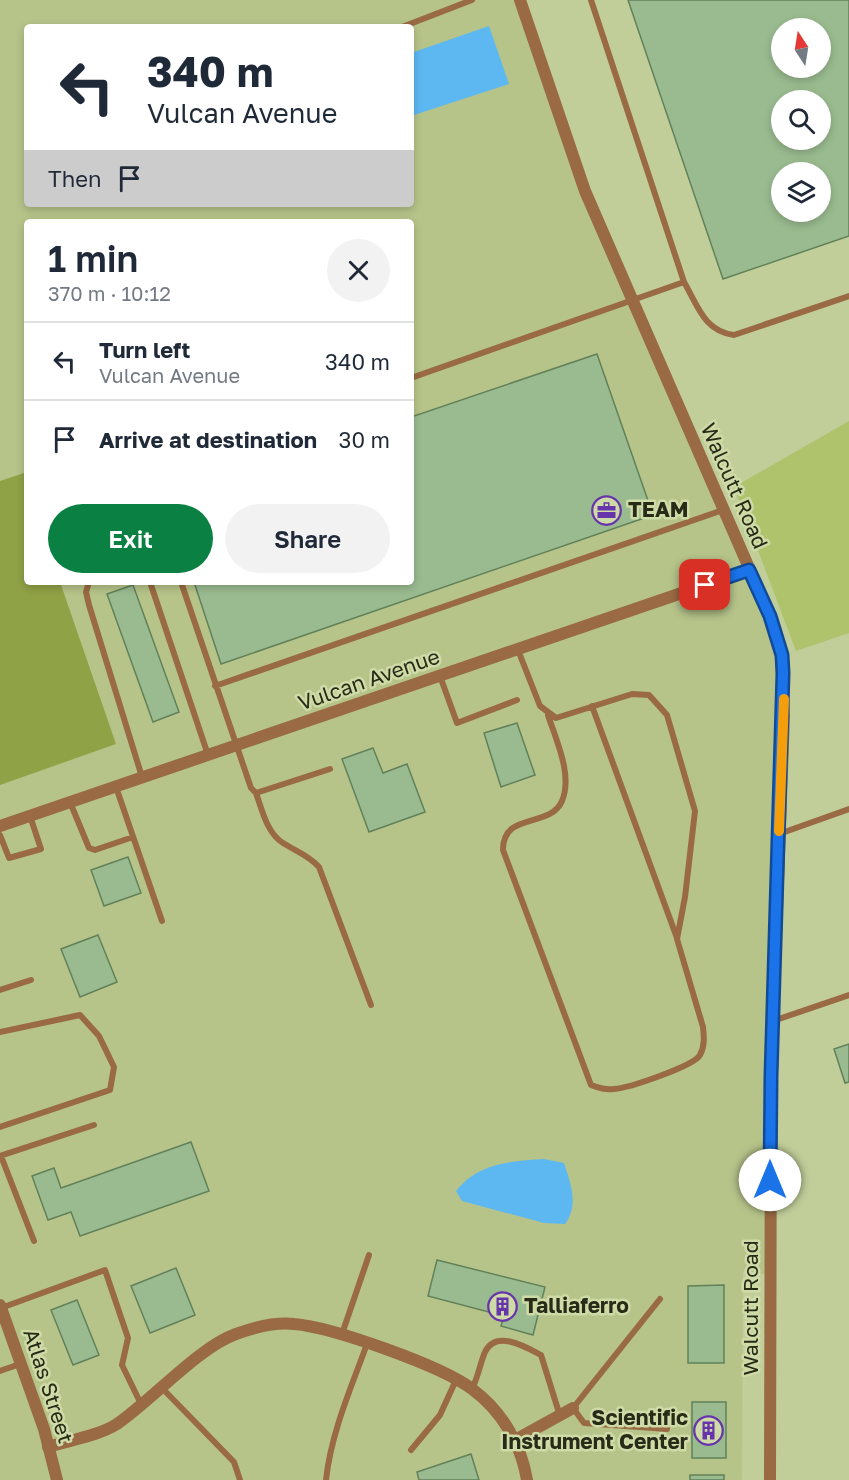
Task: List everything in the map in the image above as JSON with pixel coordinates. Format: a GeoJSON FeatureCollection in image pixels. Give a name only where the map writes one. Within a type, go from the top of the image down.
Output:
{"type":"FeatureCollection","features":[{"type":"Feature","properties":{"kind":"street","name":"Walcutt Road"},"geometry":{"type":"LineString","coordinates":[[520,0],[573,160],[770,616],[783,664],[784,716],[772,1021],[770,1480]]}},
{"type":"Feature","properties":{"kind":"street","name":"Vulcan Avenue"},"geometry":{"type":"LineString","coordinates":[[0,826],[749,570]]}},
{"type":"Feature","properties":{"kind":"street","name":"Atlas Street"},"geometry":{"type":"LineString","coordinates":[[1,1306],[57,1480]]}},
{"type":"Feature","properties":{"kind":"street"},"geometry":{"type":"LineString","coordinates":[[48,1447],[116,1424],[233,1335],[262,1326],[291,1323],[321,1327],[456,1380],[472,1389],[502,1420],[515,1440],[527,1480]]}},
{"type":"Feature","properties":{"kind":"street"},"geometry":{"type":"LineString","coordinates":[[515,1440],[573,1408]]}},
{"type":"Feature","properties":{"kind":"lane"},"geometry":{"type":"LineString","coordinates":[[410,24],[472,0]]}},
{"type":"Feature","properties":{"kind":"lane"},"geometry":{"type":"LineString","coordinates":[[591,0],[684,282],[705,320],[718,333],[734,335],[849,296]]}},
{"type":"Feature","properties":{"kind":"lane"},"geometry":{"type":"LineString","coordinates":[[414,377],[684,282]]}},
{"type":"Feature","properties":{"kind":"lane"},"geometry":{"type":"LineString","coordinates":[[215,686],[723,510]]}},
{"type":"Feature","properties":{"kind":"lane"},"geometry":{"type":"LineString","coordinates":[[88,585],[86,592],[89,604],[142,777]]}},
{"type":"Feature","properties":{"kind":"lane"},"geometry":{"type":"LineString","coordinates":[[151,585],[208,755]]}},
{"type":"Feature","properties":{"kind":"lane"},"geometry":{"type":"LineString","coordinates":[[182,585],[250,788],[256,793],[271,831],[281,842],[309,856],[319,867],[371,1005]]}},
{"type":"Feature","properties":{"kind":"lane"},"geometry":{"type":"LineString","coordinates":[[518,650],[540,706],[548,715],[564,767],[562,802],[552,813],[508,830],[503,839],[503,850],[591,1085],[604,1089],[617,1089],[688,1065],[700,1056],[704,1042],[703,1027],[677,939],[592,706]]}},
{"type":"Feature","properties":{"kind":"lane"},"geometry":{"type":"LineString","coordinates":[[440,676],[457,723],[517,700]]}},
{"type":"Feature","properties":{"kind":"lane"},"geometry":{"type":"LineString","coordinates":[[548,715],[556,718],[632,694],[649,695],[667,715],[695,811],[686,897],[677,939]]}},
{"type":"Feature","properties":{"kind":"lane"},"geometry":{"type":"LineString","coordinates":[[256,793],[330,769]]}},
{"type":"Feature","properties":{"kind":"lane"},"geometry":{"type":"LineString","coordinates":[[116,787],[162,921]]}},
{"type":"Feature","properties":{"kind":"lane"},"geometry":{"type":"LineString","coordinates":[[70,802],[88,848],[95,850],[133,837]]}},
{"type":"Feature","properties":{"kind":"lane"},"geometry":{"type":"LineString","coordinates":[[779,834],[849,809]]}},
{"type":"Feature","properties":{"kind":"lane"},"geometry":{"type":"LineString","coordinates":[[0,835],[9,858],[41,849],[30,816]]}},
{"type":"Feature","properties":{"kind":"lane"},"geometry":{"type":"LineString","coordinates":[[0,990],[31,980]]}},
{"type":"Feature","properties":{"kind":"lane"},"geometry":{"type":"LineString","coordinates":[[772,1021],[849,995]]}},
{"type":"Feature","properties":{"kind":"lane"},"geometry":{"type":"LineString","coordinates":[[0,1032],[80,1015],[99,1036],[114,1067],[110,1090],[0,1127]]}},
{"type":"Feature","properties":{"kind":"lane"},"geometry":{"type":"LineString","coordinates":[[34,1241],[1,1156],[94,1125]]}},
{"type":"Feature","properties":{"kind":"lane"},"geometry":{"type":"LineString","coordinates":[[342,1335],[369,1255]]}},
{"type":"Feature","properties":{"kind":"lane"},"geometry":{"type":"LineString","coordinates":[[1,1306],[105,1270],[128,1338],[122,1365],[141,1404]]}},
{"type":"Feature","properties":{"kind":"lane"},"geometry":{"type":"LineString","coordinates":[[660,1299],[573,1408],[584,1423],[667,1429]]}},
{"type":"Feature","properties":{"kind":"lane"},"geometry":{"type":"LineString","coordinates":[[472,1389],[486,1350],[495,1344],[513,1340],[541,1355],[560,1416]]}},
{"type":"Feature","properties":{"kind":"lane"},"geometry":{"type":"LineString","coordinates":[[326,1480],[328,1459],[366,1344]]}},
{"type":"Feature","properties":{"kind":"lane"},"geometry":{"type":"LineString","coordinates":[[0,1371],[21,1364]]}},
{"type":"Feature","properties":{"kind":"lane"},"geometry":{"type":"LineString","coordinates":[[411,1450],[440,1415],[456,1380]]}},
{"type":"Feature","properties":{"kind":"lane"},"geometry":{"type":"LineString","coordinates":[[162,1388],[234,1462],[240,1480]]}},
{"type":"Feature","properties":{"kind":"shaded area"},"geometry":{"type":"Polygon","coordinates":[[[0,0],[520,0],[573,160],[781,655],[770,1275],[743,1272],[742,1480],[0,1480],[0,0]]]}},
{"type":"Feature","properties":{"kind":"shaded area"},"geometry":{"type":"Polygon","coordinates":[[[849,421],[849,633],[796,651],[734,487],[849,421]]]}},
{"type":"Feature","properties":{"kind":"shaded area"},"geometry":{"type":"Polygon","coordinates":[[[24,473],[24,585],[61,585],[116,744],[0,785],[0,481],[24,473]]]}},
{"type":"Feature","properties":{"kind":"water"},"geometry":{"type":"Polygon","coordinates":[[[489,26],[509,84],[414,115],[414,52],[489,26]]]}},
{"type":"Feature","properties":{"kind":"water"},"geometry":{"type":"Polygon","coordinates":[[[544,1159],[564,1163],[567,1171],[573,1202],[565,1224],[544,1223],[462,1201],[456,1191],[474,1174],[496,1165],[544,1159]]]}},
{"type":"Feature","properties":{"kind":"building"},"geometry":{"type":"Polygon","coordinates":[[[628,0],[849,0],[849,236],[723,279],[628,0]]]}},
{"type":"Feature","properties":{"kind":"building"},"geometry":{"type":"Polygon","coordinates":[[[597,354],[653,515],[221,664],[195,585],[414,585],[414,416],[597,354]]]}},
{"type":"Feature","properties":{"kind":"building"},"geometry":{"type":"Polygon","coordinates":[[[133,585],[179,712],[153,722],[107,594],[133,585]]]}},
{"type":"Feature","properties":{"kind":"building"},"geometry":{"type":"Polygon","coordinates":[[[517,723],[535,775],[501,787],[484,733],[517,723]]]}},
{"type":"Feature","properties":{"kind":"building"},"geometry":{"type":"Polygon","coordinates":[[[373,748],[383,773],[407,764],[425,812],[369,832],[342,759],[373,748]]]}},
{"type":"Feature","properties":{"kind":"building"},"geometry":{"type":"Polygon","coordinates":[[[128,857],[141,893],[104,906],[91,870],[128,857]]]}},
{"type":"Feature","properties":{"kind":"building"},"geometry":{"type":"Polygon","coordinates":[[[98,935],[117,982],[80,997],[61,949],[98,935]]]}},
{"type":"Feature","properties":{"kind":"building"},"geometry":{"type":"Polygon","coordinates":[[[849,1044],[849,1082],[845,1083],[834,1049],[849,1044]]]}},
{"type":"Feature","properties":{"kind":"building"},"geometry":{"type":"Polygon","coordinates":[[[191,1142],[209,1191],[80,1236],[71,1212],[48,1220],[32,1176],[54,1168],[61,1188],[191,1142]]]}},
{"type":"Feature","properties":{"kind":"building","name":"Talliaferro"},"geometry":{"type":"Polygon","coordinates":[[[437,1260],[545,1287],[533,1335],[501,1326],[504,1316],[428,1296],[437,1260]]]}},
{"type":"Feature","properties":{"kind":"building"},"geometry":{"type":"Polygon","coordinates":[[[176,1268],[195,1315],[150,1333],[131,1286],[176,1268]]]}},
{"type":"Feature","properties":{"kind":"building"},"geometry":{"type":"Polygon","coordinates":[[[724,1285],[724,1363],[688,1363],[688,1286],[724,1285]]]}},
{"type":"Feature","properties":{"kind":"building"},"geometry":{"type":"Polygon","coordinates":[[[77,1300],[99,1355],[73,1365],[51,1310],[77,1300]]]}},
{"type":"Feature","properties":{"kind":"building","name":"Scientific Instrument Center"},"geometry":{"type":"Polygon","coordinates":[[[692,1402],[726,1402],[726,1458],[692,1458],[692,1402]]]}},
{"type":"Feature","properties":{"kind":"building"},"geometry":{"type":"Polygon","coordinates":[[[471,1454],[479,1480],[419,1480],[417,1472],[471,1454]]]}},
{"type":"Feature","properties":{"kind":"building"},"geometry":{"type":"Polygon","coordinates":[[[690,1475],[724,1475],[724,1480],[690,1480],[690,1475]]]}},
{"type":"Feature","properties":{"kind":"slow traffic"},"geometry":{"type":"LineString","coordinates":[[779,831],[784,699]]}},
{"type":"Feature","properties":{"kind":"place","name":"TEAM"},"geometry":{"type":"Point","coordinates":[607,510]}},
{"type":"Feature","properties":{"kind":"place","name":"Talliaferro"},"geometry":{"type":"Point","coordinates":[503,1306]}},
{"type":"Feature","properties":{"kind":"place","name":"Scientific Instrument Center"},"geometry":{"type":"Point","coordinates":[709,1430]}},
{"type":"Feature","properties":{"kind":"route"},"geometry":{"type":"LineString","coordinates":[[705,585],[749,570],[770,616],[782,655],[784,716],[771,1076],[770,1180]]}}]}
